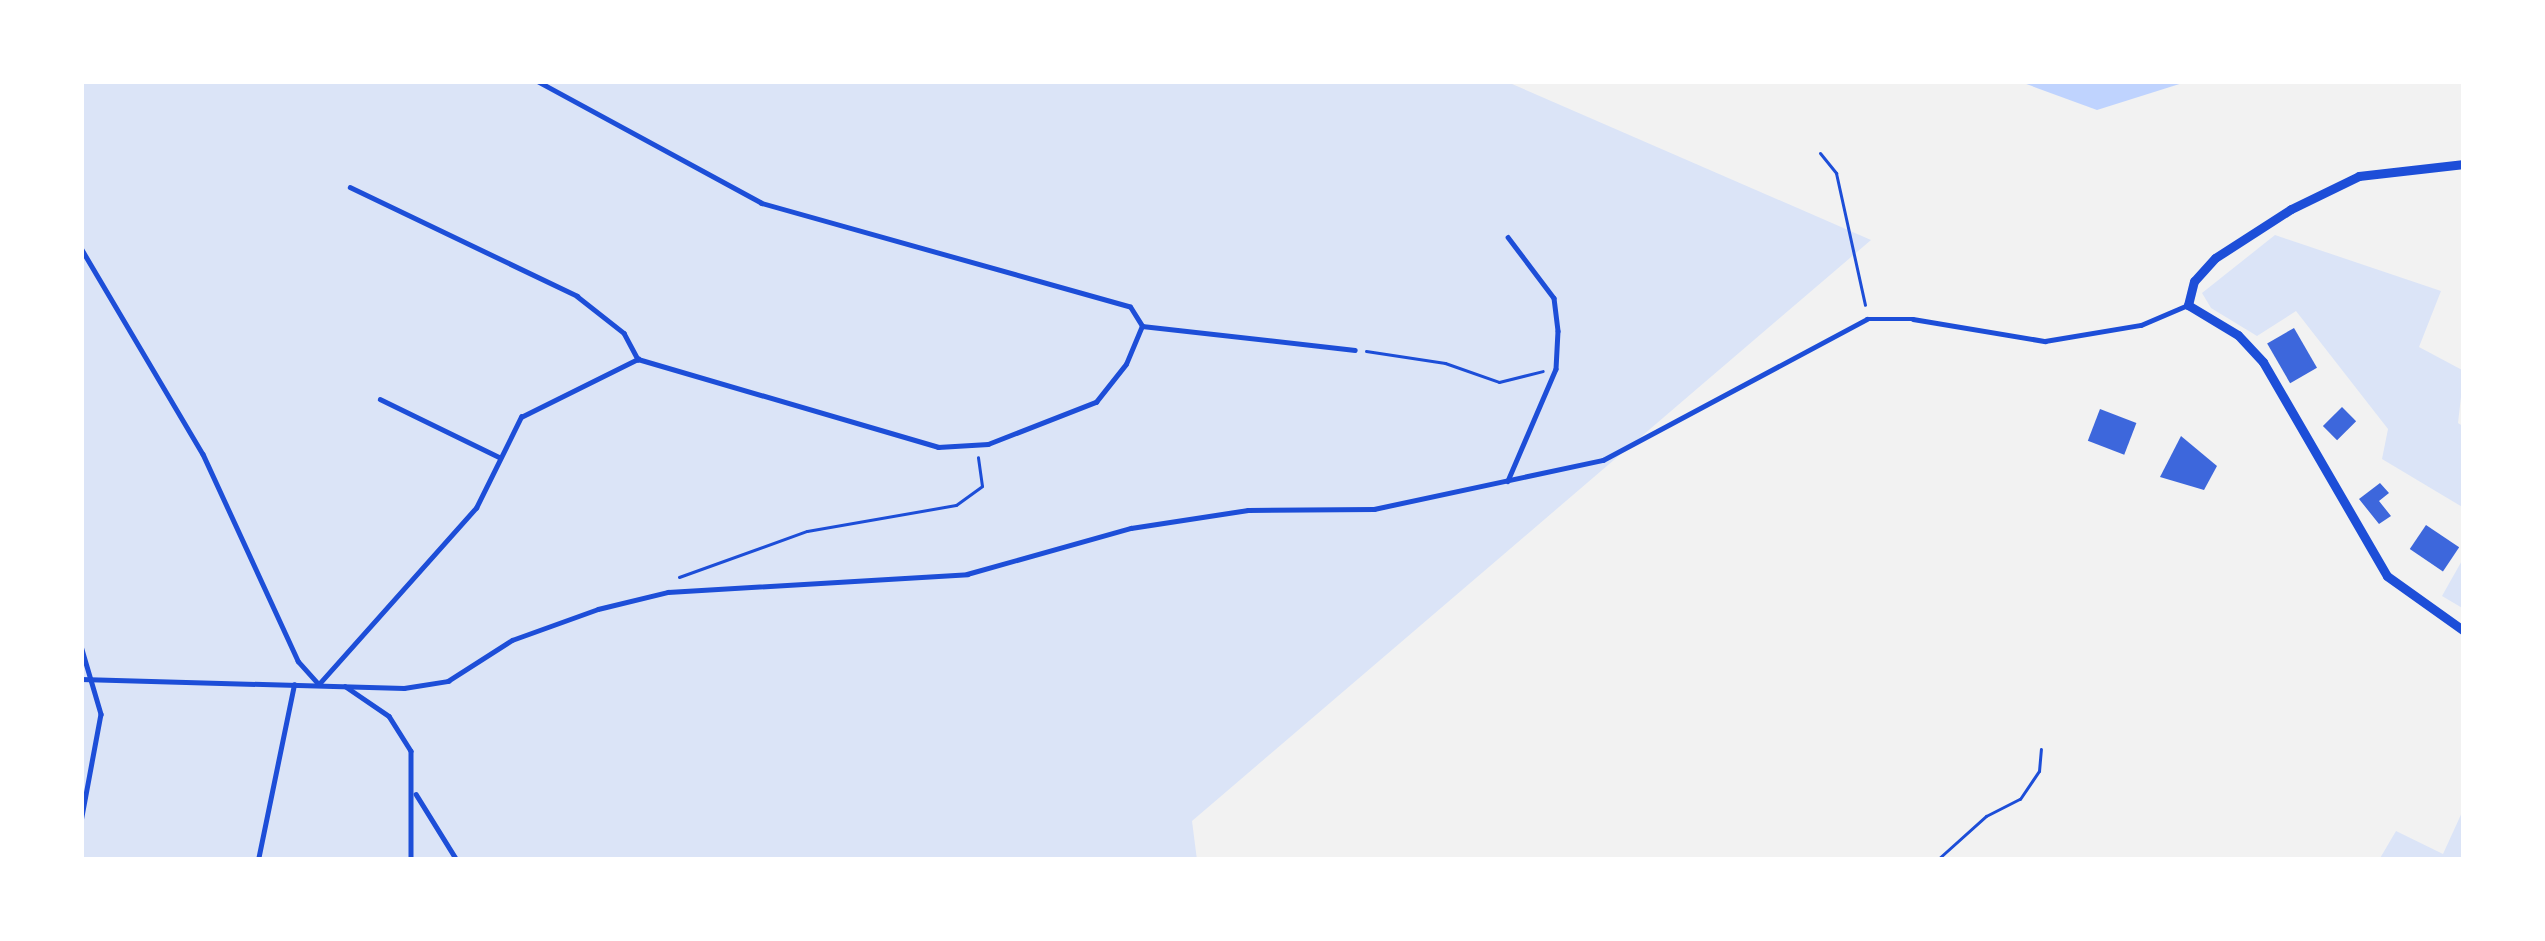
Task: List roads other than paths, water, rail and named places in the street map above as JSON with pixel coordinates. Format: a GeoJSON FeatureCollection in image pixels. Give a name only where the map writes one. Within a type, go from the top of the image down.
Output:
{"type":"FeatureCollection","features":[{"type":"Feature","properties":{"kind":"street"},"geometry":{"type":"LineString","coordinates":[[2464,164],[2359,176],[2291,209],[2215,258],[2194,281],[2188,305],[2238,335],[2263,362],[2387,576],[2464,631]]}},
{"type":"Feature","properties":{"kind":"lane"},"geometry":{"type":"LineString","coordinates":[[536,81],[761,203],[1130,307],[1142,326]]}},
{"type":"Feature","properties":{"kind":"lane"},"geometry":{"type":"LineString","coordinates":[[350,187],[577,296],[624,333],[638,359]]}},
{"type":"Feature","properties":{"kind":"lane"},"geometry":{"type":"LineString","coordinates":[[1507,484],[1556,369],[1554,298],[1508,237]]}},
{"type":"Feature","properties":{"kind":"lane"},"geometry":{"type":"LineString","coordinates":[[81,248],[203,454],[298,662],[320,684]]}},
{"type":"Feature","properties":{"kind":"lane"},"geometry":{"type":"LineString","coordinates":[[81,680],[404,688],[448,681],[512,640],[668,592],[967,574],[1131,528],[1248,510],[1374,509],[1507,484],[1639,444],[1867,320],[2045,340],[2141,325],[2188,305]]}},
{"type":"Feature","properties":{"kind":"lane"},"geometry":{"type":"LineString","coordinates":[[1142,326],[1355,350]]}},
{"type":"Feature","properties":{"kind":"lane"},"geometry":{"type":"LineString","coordinates":[[320,684],[476,508],[520,418],[638,359],[938,447],[976,447],[1096,402],[1126,364],[1142,326]]}},
{"type":"Feature","properties":{"kind":"lane"},"geometry":{"type":"LineString","coordinates":[[380,399],[501,458]]}},
{"type":"Feature","properties":{"kind":"lane"},"geometry":{"type":"LineString","coordinates":[[81,646],[100,714],[81,822]]}},
{"type":"Feature","properties":{"kind":"lane"},"geometry":{"type":"LineString","coordinates":[[340,683],[389,716],[411,751],[411,860]]}},
{"type":"Feature","properties":{"kind":"lane"},"geometry":{"type":"LineString","coordinates":[[258,860],[294,685]]}},
{"type":"Feature","properties":{"kind":"lane"},"geometry":{"type":"LineString","coordinates":[[414,788],[457,860]]}},
{"type":"Feature","properties":{"kind":"water"},"geometry":{"type":"Polygon","coordinates":[[[2018,81],[2189,81],[2097,110],[2018,81]]]}}]}
